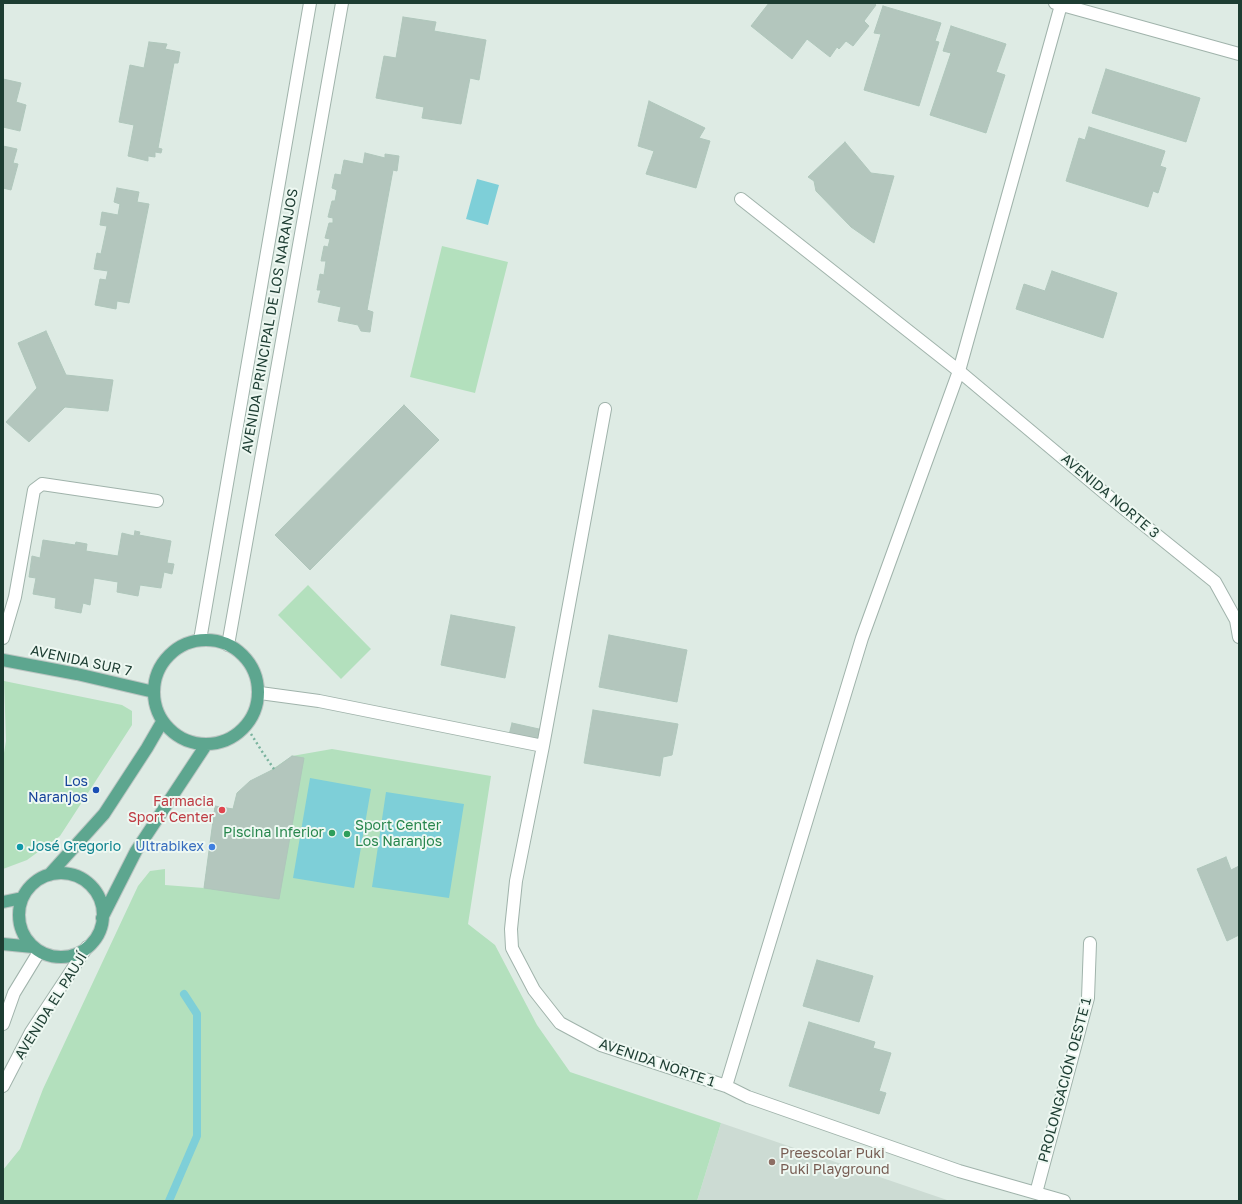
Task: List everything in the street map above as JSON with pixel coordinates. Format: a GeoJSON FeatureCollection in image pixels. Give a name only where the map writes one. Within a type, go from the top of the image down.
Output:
{"type":"FeatureCollection","features":[{"type":"Feature","properties":{"kind":"main road"},"geometry":{"type":"LineString","coordinates":[[200,640],[215,640],[228,645],[237,650],[252,666],[256,675],[260,693],[249,722],[238,734],[223,742],[206,745],[191,743],[178,737],[162,722],[155,704],[154,692],[156,677],[163,663],[173,652],[186,644],[200,640]]}},
{"type":"Feature","properties":{"kind":"main road","name":"AVENIDA SUR 7"},"geometry":{"type":"LineString","coordinates":[[3,660],[77,674],[154,692]]}},
{"type":"Feature","properties":{"kind":"main road"},"geometry":{"type":"LineString","coordinates":[[49,875],[104,814],[162,722]]}},
{"type":"Feature","properties":{"kind":"main road"},"geometry":{"type":"LineString","coordinates":[[3,944],[36,950],[55,957],[64,957],[76,954],[87,947],[95,939],[100,929],[102,918],[136,851],[206,745]]}},
{"type":"Feature","properties":{"kind":"main road"},"geometry":{"type":"LineString","coordinates":[[36,950],[26,939],[21,930],[19,908],[22,898],[27,890],[33,884],[49,875],[58,873],[67,874],[84,880],[96,893],[100,901],[102,918]]}},
{"type":"Feature","properties":{"kind":"main road"},"geometry":{"type":"LineString","coordinates":[[3,902],[22,898]]}},
{"type":"Feature","properties":{"kind":"street","name":"AVENIDA PRINCIPAL DE LOS NARANJOS"},"geometry":{"type":"LineString","coordinates":[[200,640],[310,3]]}},
{"type":"Feature","properties":{"kind":"street","name":"AVENIDA PRINCIPAL DE LOS NARANJOS"},"geometry":{"type":"LineString","coordinates":[[228,645],[342,3]]}},
{"type":"Feature","properties":{"kind":"street"},"geometry":{"type":"LineString","coordinates":[[726,1086],[862,638],[959,371],[1058,4],[1239,54]]}},
{"type":"Feature","properties":{"kind":"street","name":"AVENIDA NORTE 3"},"geometry":{"type":"LineString","coordinates":[[742,199],[959,371],[1214,582],[1236,620],[1239,637]]}},
{"type":"Feature","properties":{"kind":"street","name":"AVENIDA NORTE 1"},"geometry":{"type":"LineString","coordinates":[[605,409],[543,746],[516,881],[512,948],[534,990],[560,1023],[601,1045],[726,1086],[748,1097],[952,1168],[1064,1201]]}},
{"type":"Feature","properties":{"kind":"street"},"geometry":{"type":"LineString","coordinates":[[3,638],[15,597],[34,490],[42,484],[157,501]]}},
{"type":"Feature","properties":{"kind":"street"},"geometry":{"type":"LineString","coordinates":[[260,693],[327,702],[543,746]]}},
{"type":"Feature","properties":{"kind":"street","name":"PROLONGACIÓN OESTE 1"},"geometry":{"type":"LineString","coordinates":[[1036,1193],[1088,998],[1090,942]]}},
{"type":"Feature","properties":{"kind":"street","name":"AVENIDA EL PAUJÍ"},"geometry":{"type":"LineString","coordinates":[[3,1086],[31,1032],[87,947]]}},
{"type":"Feature","properties":{"kind":"street"},"geometry":{"type":"LineString","coordinates":[[3,1024],[14,993],[36,950]]}},
{"type":"Feature","properties":{"kind":"path"},"geometry":{"type":"LineString","coordinates":[[251,734],[274,769]]}},
{"type":"Feature","properties":{"kind":"shaded area","name":"Preescolar Puki Puki Playground"},"geometry":{"type":"Polygon","coordinates":[[[721,1123],[950,1201],[697,1201],[721,1123]]]}},
{"type":"Feature","properties":{"kind":"green space"},"geometry":{"type":"Polygon","coordinates":[[[442,246],[508,262],[475,393],[410,377],[442,246]]]}},
{"type":"Feature","properties":{"kind":"green space"},"geometry":{"type":"Polygon","coordinates":[[[308,585],[371,649],[341,679],[278,615],[308,585]]]}},
{"type":"Feature","properties":{"kind":"green space"},"geometry":{"type":"Polygon","coordinates":[[[4,681],[122,705],[132,711],[132,725],[60,836],[27,860],[3,869],[3,759],[6,741],[4,681]]]}},
{"type":"Feature","properties":{"kind":"green space"},"geometry":{"type":"Polygon","coordinates":[[[332,749],[491,776],[468,924],[495,945],[537,1025],[570,1072],[721,1123],[697,1201],[3,1201],[3,1170],[20,1149],[43,1089],[138,886],[150,871],[165,869],[165,885],[204,888],[215,806],[233,809],[237,793],[292,756],[332,749]]]}},
{"type":"Feature","properties":{"kind":"water"},"geometry":{"type":"Polygon","coordinates":[[[477,179],[499,185],[488,225],[466,219],[477,179]]]}},
{"type":"Feature","properties":{"kind":"water","name":"Piscina Inferior"},"geometry":{"type":"Polygon","coordinates":[[[310,778],[371,789],[354,888],[293,878],[310,778]]]}},
{"type":"Feature","properties":{"kind":"water"},"geometry":{"type":"Polygon","coordinates":[[[386,792],[464,804],[449,898],[372,887],[386,792]]]}},
{"type":"Feature","properties":{"kind":"building"},"geometry":{"type":"Polygon","coordinates":[[[769,3],[874,3],[876,5],[864,21],[869,26],[853,46],[846,41],[839,49],[837,47],[830,57],[807,39],[792,59],[751,26],[769,3]]]}},
{"type":"Feature","properties":{"kind":"building"},"geometry":{"type":"Polygon","coordinates":[[[883,6],[941,23],[935,41],[939,42],[919,106],[864,90],[881,34],[874,33],[883,6]]]}},
{"type":"Feature","properties":{"kind":"building"},"geometry":{"type":"Polygon","coordinates":[[[403,17],[436,22],[434,31],[486,40],[479,80],[470,78],[461,124],[422,118],[424,107],[376,98],[384,56],[396,58],[403,17]]]}},
{"type":"Feature","properties":{"kind":"building"},"geometry":{"type":"Polygon","coordinates":[[[951,26],[1006,44],[996,72],[1005,75],[986,133],[930,115],[951,53],[943,51],[951,26]]]}},
{"type":"Feature","properties":{"kind":"building"},"geometry":{"type":"Polygon","coordinates":[[[149,42],[167,44],[165,49],[180,52],[178,63],[174,63],[158,148],[162,149],[161,153],[155,152],[155,157],[148,156],[148,161],[128,156],[134,125],[119,122],[130,65],[144,68],[149,42]]]}},
{"type":"Feature","properties":{"kind":"building"},"geometry":{"type":"Polygon","coordinates":[[[1106,69],[1200,98],[1186,142],[1092,113],[1106,69]]]}},
{"type":"Feature","properties":{"kind":"building"},"geometry":{"type":"Polygon","coordinates":[[[3,79],[21,83],[16,102],[26,105],[20,131],[3,127],[3,79]]]}},
{"type":"Feature","properties":{"kind":"building"},"geometry":{"type":"Polygon","coordinates":[[[649,101],[705,128],[699,138],[710,141],[696,188],[646,174],[654,151],[638,146],[649,101]]]}},
{"type":"Feature","properties":{"kind":"building"},"geometry":{"type":"Polygon","coordinates":[[[1089,127],[1165,151],[1160,166],[1166,168],[1158,193],[1153,191],[1148,207],[1066,181],[1079,138],[1085,140],[1089,127]]]}},
{"type":"Feature","properties":{"kind":"building"},"geometry":{"type":"Polygon","coordinates":[[[845,142],[871,173],[894,176],[874,243],[851,227],[816,191],[814,181],[808,177],[845,142]]]}},
{"type":"Feature","properties":{"kind":"building"},"geometry":{"type":"Polygon","coordinates":[[[3,146],[17,149],[13,163],[18,164],[11,190],[3,188],[3,146]]]}},
{"type":"Feature","properties":{"kind":"building"},"geometry":{"type":"Polygon","coordinates":[[[365,153],[385,158],[385,154],[399,156],[397,171],[393,170],[367,310],[373,312],[370,332],[361,331],[358,325],[338,321],[341,307],[318,302],[321,290],[317,290],[320,274],[324,275],[326,261],[321,261],[324,246],[328,247],[330,239],[325,238],[329,223],[333,223],[333,218],[328,217],[332,201],[335,201],[337,190],[332,188],[335,174],[341,175],[344,160],[363,164],[365,153]]]}},
{"type":"Feature","properties":{"kind":"building"},"geometry":{"type":"Polygon","coordinates":[[[117,188],[139,192],[137,202],[149,204],[129,303],[117,301],[116,309],[95,305],[100,279],[106,280],[108,271],[94,269],[97,253],[101,254],[107,226],[100,225],[102,212],[118,215],[120,204],[114,202],[117,188]]]}},
{"type":"Feature","properties":{"kind":"building"},"geometry":{"type":"Polygon","coordinates":[[[1052,271],[1117,293],[1103,338],[1016,309],[1024,284],[1045,291],[1052,271]]]}},
{"type":"Feature","properties":{"kind":"building"},"geometry":{"type":"Polygon","coordinates":[[[46,331],[66,375],[113,380],[108,411],[65,407],[29,442],[6,422],[37,388],[18,343],[46,331]]]}},
{"type":"Feature","properties":{"kind":"building"},"geometry":{"type":"Polygon","coordinates":[[[404,405],[439,440],[310,570],[275,535],[404,405]]]}},
{"type":"Feature","properties":{"kind":"building"},"geometry":{"type":"Polygon","coordinates":[[[135,531],[140,532],[139,535],[171,541],[167,563],[174,564],[172,574],[164,572],[161,588],[140,585],[138,596],[117,592],[118,582],[94,578],[90,605],[83,603],[81,613],[55,608],[56,598],[33,594],[36,578],[29,577],[32,556],[40,558],[43,540],[75,545],[76,542],[87,544],[86,551],[118,556],[122,533],[134,536],[135,531]]]}},
{"type":"Feature","properties":{"kind":"building"},"geometry":{"type":"Polygon","coordinates":[[[451,615],[515,627],[505,678],[441,665],[451,615]]]}},
{"type":"Feature","properties":{"kind":"building"},"geometry":{"type":"Polygon","coordinates":[[[609,635],[687,650],[677,702],[599,687],[609,635]]]}},
{"type":"Feature","properties":{"kind":"building"},"geometry":{"type":"Polygon","coordinates":[[[593,710],[678,724],[672,755],[663,757],[660,776],[584,763],[593,710]]]}},
{"type":"Feature","properties":{"kind":"building"},"geometry":{"type":"Polygon","coordinates":[[[512,723],[539,729],[537,741],[509,735],[512,723]]]}},
{"type":"Feature","properties":{"kind":"building"},"geometry":{"type":"Polygon","coordinates":[[[292,756],[304,758],[279,899],[204,888],[215,806],[233,809],[237,793],[250,781],[274,769],[292,756]]]}},
{"type":"Feature","properties":{"kind":"building"},"geometry":{"type":"Polygon","coordinates":[[[1226,857],[1231,870],[1239,866],[1239,935],[1227,941],[1197,869],[1226,857]]]}},
{"type":"Feature","properties":{"kind":"building"},"geometry":{"type":"Polygon","coordinates":[[[817,960],[873,976],[859,1022],[803,1006],[817,960]]]}},
{"type":"Feature","properties":{"kind":"building"},"geometry":{"type":"Polygon","coordinates":[[[809,1022],[875,1042],[873,1048],[891,1053],[879,1091],[886,1093],[879,1114],[789,1086],[809,1022]]]}},
{"type":"Feature","properties":{"kind":"waterway"},"geometry":{"type":"LineString","coordinates":[[169,1201],[197,1136],[197,1014],[184,994]]}},
{"type":"Feature","properties":{"kind":"place","name":"Los Naranjos"},"geometry":{"type":"Point","coordinates":[96,790]}},
{"type":"Feature","properties":{"kind":"place","name":"Farmacia Sport Center"},"geometry":{"type":"Point","coordinates":[222,810]}},
{"type":"Feature","properties":{"kind":"place","name":"Piscina Inferior"},"geometry":{"type":"Point","coordinates":[332,833]}},
{"type":"Feature","properties":{"kind":"place","name":"Sport Center Los Naranjos"},"geometry":{"type":"Point","coordinates":[347,834]}},
{"type":"Feature","properties":{"kind":"place","name":"José Gregorio"},"geometry":{"type":"Point","coordinates":[20,847]}},
{"type":"Feature","properties":{"kind":"place","name":"Ultrabikex"},"geometry":{"type":"Point","coordinates":[212,847]}},
{"type":"Feature","properties":{"kind":"place","name":"Preescolar Puki Puki Playground"},"geometry":{"type":"Point","coordinates":[772,1162]}}]}
